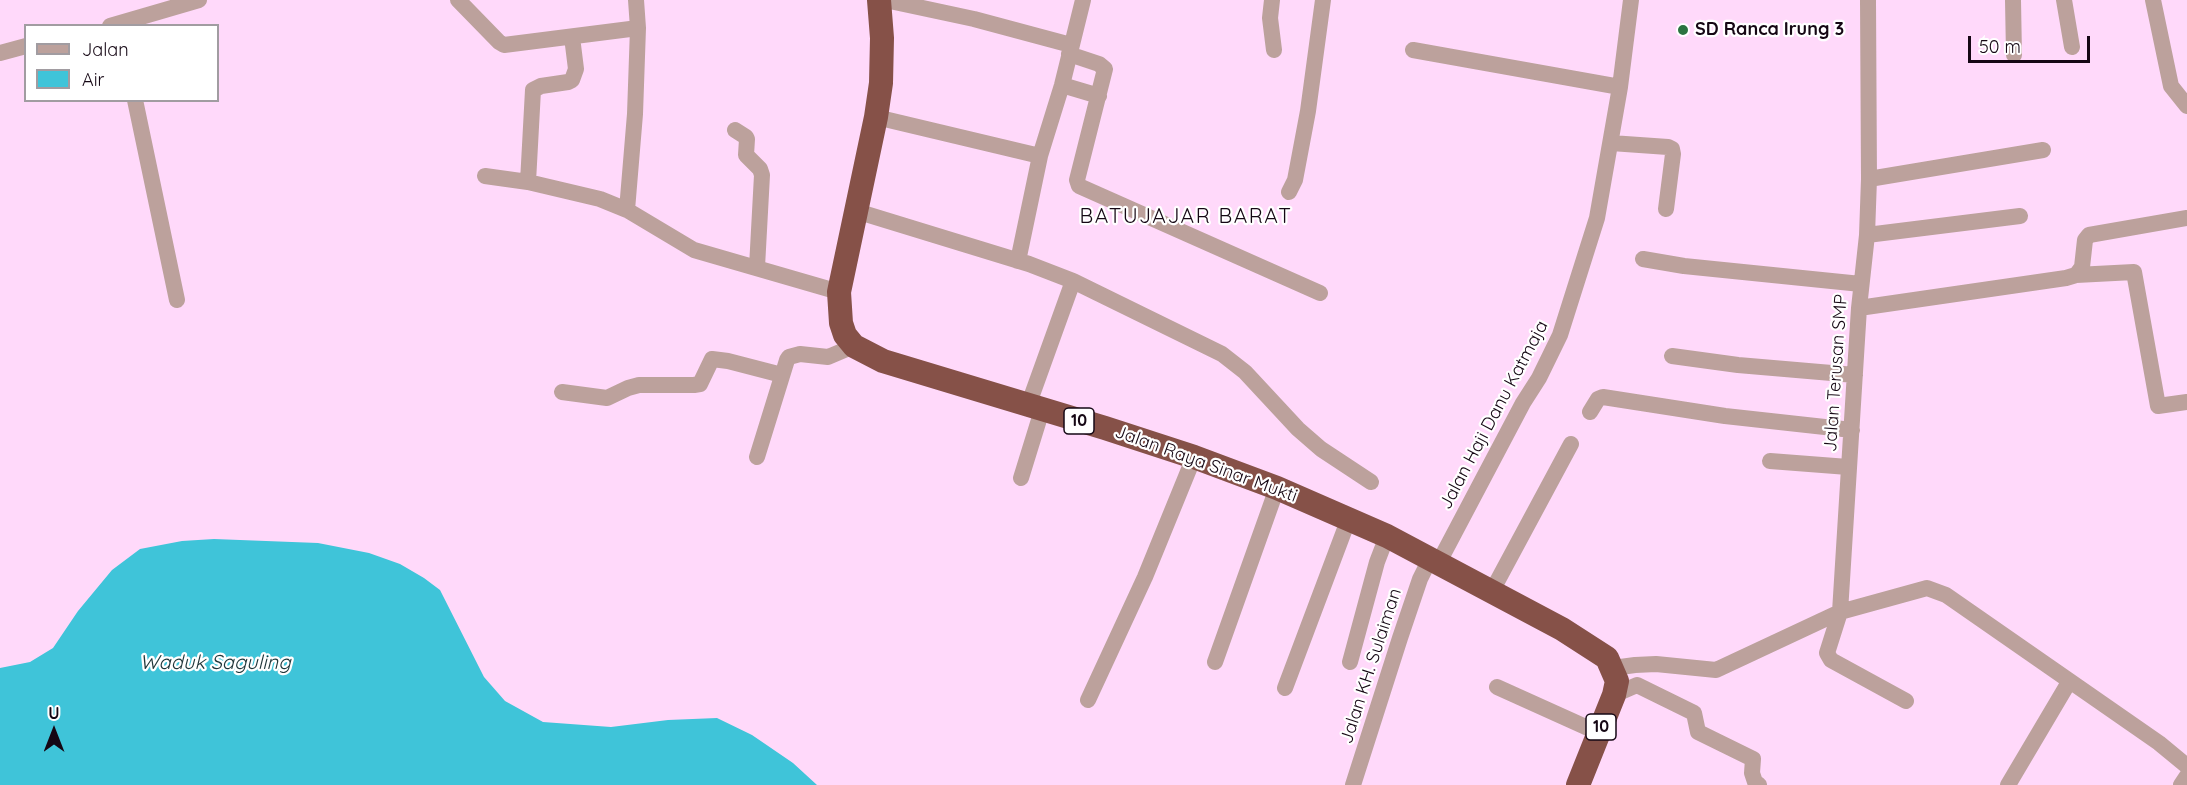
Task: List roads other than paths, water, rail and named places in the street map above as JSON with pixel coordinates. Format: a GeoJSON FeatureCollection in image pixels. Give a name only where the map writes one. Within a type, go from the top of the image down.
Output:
{"type":"FeatureCollection","features":[{"type":"Feature","properties":{"kind":"highway"},"geometry":{"type":"LineString","coordinates":[[854,346],[845,335],[839,292],[881,83],[882,38],[879,0]]}},
{"type":"Feature","properties":{"kind":"highway","name":"Jalan Raya Sinar Mukti"},"geometry":{"type":"LineString","coordinates":[[854,346],[883,361],[1194,457],[1349,518],[1562,629],[1607,658],[1612,668]]}},
{"type":"Feature","properties":{"kind":"highway","name":"10"},"geometry":{"type":"LineString","coordinates":[[1578,785],[1614,695],[1617,681],[1612,668]]}},
{"type":"Feature","properties":{"kind":"street"},"geometry":{"type":"LineString","coordinates":[[116,24],[139,8],[199,0]]}},
{"type":"Feature","properties":{"kind":"street"},"geometry":{"type":"LineString","coordinates":[[458,0],[504,45],[638,28]]}},
{"type":"Feature","properties":{"kind":"street"},"geometry":{"type":"LineString","coordinates":[[627,210],[635,114],[638,28],[636,0]]}},
{"type":"Feature","properties":{"kind":"street"},"geometry":{"type":"LineString","coordinates":[[885,0],[974,19],[1070,50],[1102,66],[1105,69],[1077,180],[1078,186],[1320,293]]}},
{"type":"Feature","properties":{"kind":"street"},"geometry":{"type":"LineString","coordinates":[[1018,261],[1040,156],[1062,85],[1083,0]]}},
{"type":"Feature","properties":{"kind":"street"},"geometry":{"type":"LineString","coordinates":[[1272,0],[1270,18],[1274,50]]}},
{"type":"Feature","properties":{"kind":"street"},"geometry":{"type":"LineString","coordinates":[[1289,192],[1295,180],[1308,111],[1323,0]]}},
{"type":"Feature","properties":{"kind":"street","name":"Jalan Haji Danu Katmaja"},"geometry":{"type":"LineString","coordinates":[[1434,562],[1522,403],[1539,378],[1560,335],[1597,218],[1620,87],[1631,0]]}},
{"type":"Feature","properties":{"kind":"street","name":"Jalan Terusan SMP"},"geometry":{"type":"LineString","coordinates":[[1868,0],[1867,235],[1859,308],[1840,612],[1828,656],[1906,701]]}},
{"type":"Feature","properties":{"kind":"street"},"geometry":{"type":"LineString","coordinates":[[2013,0],[2014,55]]}},
{"type":"Feature","properties":{"kind":"street"},"geometry":{"type":"LineString","coordinates":[[2064,0],[2072,46]]}},
{"type":"Feature","properties":{"kind":"street"},"geometry":{"type":"LineString","coordinates":[[2153,0],[2171,86],[2187,106]]}},
{"type":"Feature","properties":{"kind":"street"},"geometry":{"type":"LineString","coordinates":[[528,182],[533,90],[541,86],[572,80],[576,69],[572,37]]}},
{"type":"Feature","properties":{"kind":"street"},"geometry":{"type":"LineString","coordinates":[[0,53],[24,47]]}},
{"type":"Feature","properties":{"kind":"street"},"geometry":{"type":"LineString","coordinates":[[1413,50],[1620,87]]}},
{"type":"Feature","properties":{"kind":"street"},"geometry":{"type":"LineString","coordinates":[[1062,85],[1099,96]]}},
{"type":"Feature","properties":{"kind":"street"},"geometry":{"type":"LineString","coordinates":[[135,102],[177,300]]}},
{"type":"Feature","properties":{"kind":"street"},"geometry":{"type":"LineString","coordinates":[[876,117],[1040,156]]}},
{"type":"Feature","properties":{"kind":"street"},"geometry":{"type":"LineString","coordinates":[[735,130],[747,139],[746,155],[762,175],[757,267]]}},
{"type":"Feature","properties":{"kind":"street"},"geometry":{"type":"LineString","coordinates":[[1611,143],[1672,149],[1666,209]]}},
{"type":"Feature","properties":{"kind":"street"},"geometry":{"type":"LineString","coordinates":[[1869,179],[2043,150]]}},
{"type":"Feature","properties":{"kind":"street"},"geometry":{"type":"LineString","coordinates":[[485,176],[528,182],[600,199],[627,210],[694,250],[839,292]]}},
{"type":"Feature","properties":{"kind":"street"},"geometry":{"type":"LineString","coordinates":[[856,211],[1018,261],[1073,281],[1222,354],[1245,372],[1298,429],[1320,449],[1371,482]]}},
{"type":"Feature","properties":{"kind":"street"},"geometry":{"type":"LineString","coordinates":[[1867,235],[2020,216]]}},
{"type":"Feature","properties":{"kind":"street"},"geometry":{"type":"LineString","coordinates":[[2076,275],[2082,267],[2085,240],[2089,235],[2187,218]]}},
{"type":"Feature","properties":{"kind":"street"},"geometry":{"type":"LineString","coordinates":[[1643,259],[1684,266],[1862,284]]}},
{"type":"Feature","properties":{"kind":"street"},"geometry":{"type":"LineString","coordinates":[[1859,308],[2076,275],[2134,272],[2158,406],[2187,402]]}},
{"type":"Feature","properties":{"kind":"street"},"geometry":{"type":"LineString","coordinates":[[1021,478],[1035,408],[1073,281]]}},
{"type":"Feature","properties":{"kind":"street"},"geometry":{"type":"LineString","coordinates":[[757,457],[787,360],[794,355],[828,357],[854,346]]}},
{"type":"Feature","properties":{"kind":"street"},"geometry":{"type":"LineString","coordinates":[[1672,356],[1738,365],[1855,375]]}},
{"type":"Feature","properties":{"kind":"street"},"geometry":{"type":"LineString","coordinates":[[562,392],[607,398],[628,388],[639,386],[700,384],[712,359],[782,375]]}},
{"type":"Feature","properties":{"kind":"street"},"geometry":{"type":"LineString","coordinates":[[1590,412],[1598,399],[1603,397],[1725,416],[1852,430]]}},
{"type":"Feature","properties":{"kind":"street"},"geometry":{"type":"LineString","coordinates":[[1492,591],[1571,444]]}},
{"type":"Feature","properties":{"kind":"street"},"geometry":{"type":"LineString","coordinates":[[1088,700],[1145,577],[1194,457]]}},
{"type":"Feature","properties":{"kind":"street"},"geometry":{"type":"LineString","coordinates":[[1770,461],[1848,467]]}},
{"type":"Feature","properties":{"kind":"street"},"geometry":{"type":"LineString","coordinates":[[1215,662],[1277,488]]}},
{"type":"Feature","properties":{"kind":"street"},"geometry":{"type":"LineString","coordinates":[[1286,688],[1349,518]]}},
{"type":"Feature","properties":{"kind":"street"},"geometry":{"type":"LineString","coordinates":[[1350,662],[1377,562],[1387,536]]}},
{"type":"Feature","properties":{"kind":"street","name":"Jalan KH. Sulaiman"},"geometry":{"type":"LineString","coordinates":[[1353,785],[1420,579],[1434,562]]}},
{"type":"Feature","properties":{"kind":"street"},"geometry":{"type":"LineString","coordinates":[[1612,668],[1656,664],[1716,670],[1840,612],[1927,588],[1946,595],[2159,743],[2187,766]]}},
{"type":"Feature","properties":{"kind":"street"},"geometry":{"type":"LineString","coordinates":[[2008,785],[2069,682]]}},
{"type":"Feature","properties":{"kind":"street"},"geometry":{"type":"LineString","coordinates":[[1614,695],[1637,685],[1694,713],[1698,732],[1753,759],[1752,773],[1755,782],[1759,785]]}},
{"type":"Feature","properties":{"kind":"street"},"geometry":{"type":"LineString","coordinates":[[1497,687],[1599,733]]}},
{"type":"Feature","properties":{"kind":"street"},"geometry":{"type":"LineString","coordinates":[[2181,785],[2187,776]]}},
{"type":"Feature","properties":{"kind":"water","name":"Waduk Saguling"},"geometry":{"type":"Polygon","coordinates":[[[214,539],[318,543],[369,553],[400,564],[440,590],[484,677],[505,701],[543,722],[611,727],[668,720],[717,718],[752,735],[793,763],[817,785],[0,785],[0,668],[30,662],[53,648],[78,611],[112,570],[140,549],[182,541],[214,539]]]}},
{"type":"Feature","properties":{"kind":"place","name":"SD Ranca Irung 3"},"geometry":{"type":"Point","coordinates":[1683,30]}},
{"type":"Feature","properties":{"kind":"district","name":"BATUJAJAR BARAT"},"geometry":{"type":"Point","coordinates":[1186,217]}}]}
